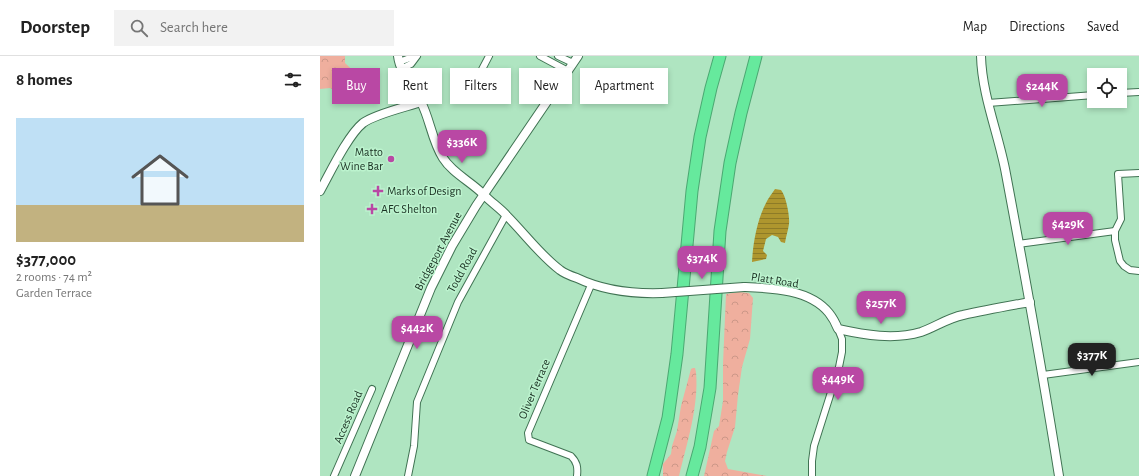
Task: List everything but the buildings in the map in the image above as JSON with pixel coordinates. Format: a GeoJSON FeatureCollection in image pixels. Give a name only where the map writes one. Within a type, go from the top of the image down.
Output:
{"type":"FeatureCollection","features":[{"type":"Feature","properties":{"kind":"highway"},"geometry":{"type":"LineString","coordinates":[[653,476],[668,418],[677,354],[692,191],[700,137],[720,56]]}},
{"type":"Feature","properties":{"kind":"highway"},"geometry":{"type":"LineString","coordinates":[[692,476],[700,447],[710,388],[720,231],[730,163],[756,56]]}},
{"type":"Feature","properties":{"kind":"street"},"geometry":{"type":"LineString","coordinates":[[483,68],[489,56]]}},
{"type":"Feature","properties":{"kind":"street"},"geometry":{"type":"LineString","coordinates":[[540,56],[562,68]]}},
{"type":"Feature","properties":{"kind":"street"},"geometry":{"type":"LineString","coordinates":[[558,56],[573,64]]}},
{"type":"Feature","properties":{"kind":"street","name":"Bridgeport Avenue"},"geometry":{"type":"LineString","coordinates":[[570,68],[578,56]]}},
{"type":"Feature","properties":{"kind":"street"},"geometry":{"type":"LineString","coordinates":[[981,56],[988,103],[1002,154],[1030,302],[1059,476]]}},
{"type":"Feature","properties":{"kind":"street"},"geometry":{"type":"LineString","coordinates":[[399,62],[411,64],[416,58]]}},
{"type":"Feature","properties":{"kind":"street"},"geometry":{"type":"LineString","coordinates":[[1127,93],[1139,92]]}},
{"type":"Feature","properties":{"kind":"street"},"geometry":{"type":"LineString","coordinates":[[988,103],[1087,96]]}},
{"type":"Feature","properties":{"kind":"street"},"geometry":{"type":"LineString","coordinates":[[320,191],[352,135],[364,122],[377,116],[415,104]]}},
{"type":"Feature","properties":{"kind":"street","name":"Platt Road"},"geometry":{"type":"LineString","coordinates":[[422,104],[442,156],[447,164],[484,194],[546,258],[561,271],[591,285],[607,290],[629,293],[662,293],[744,287],[773,289],[798,294],[818,303],[829,312],[838,330]]}},
{"type":"Feature","properties":{"kind":"street","name":"Bridgeport Avenue"},"geometry":{"type":"LineString","coordinates":[[355,476],[431,288],[452,246],[484,194],[545,104]]}},
{"type":"Feature","properties":{"kind":"street"},"geometry":{"type":"LineString","coordinates":[[1139,173],[1118,174],[1121,219],[1115,231],[1115,240],[1120,261],[1130,270],[1139,270]]}},
{"type":"Feature","properties":{"kind":"street","name":"Todd Road"},"geometry":{"type":"LineString","coordinates":[[408,476],[414,446],[417,402],[458,302],[506,215]]}},
{"type":"Feature","properties":{"kind":"street"},"geometry":{"type":"LineString","coordinates":[[1018,244],[1115,231]]}},
{"type":"Feature","properties":{"kind":"street","name":"Oliver Terrace"},"geometry":{"type":"LineString","coordinates":[[577,476],[578,468],[576,461],[571,456],[530,440],[528,433],[591,285]]}},
{"type":"Feature","properties":{"kind":"street"},"geometry":{"type":"LineString","coordinates":[[838,330],[890,336],[904,336],[926,330],[947,320],[963,315],[1030,302]]}},
{"type":"Feature","properties":{"kind":"street"},"geometry":{"type":"LineString","coordinates":[[812,476],[814,446],[839,367],[842,352],[842,339],[838,330]]}},
{"type":"Feature","properties":{"kind":"street"},"geometry":{"type":"LineString","coordinates":[[1043,375],[1139,362]]}},
{"type":"Feature","properties":{"kind":"street","name":"Access Road"},"geometry":{"type":"LineString","coordinates":[[334,476],[372,389]]}},
{"type":"Feature","properties":{"kind":"green space"},"geometry":{"type":"Polygon","coordinates":[[[320,56],[345,56],[345,63],[350,68],[332,68],[332,89],[320,89],[320,56]]]}},
{"type":"Feature","properties":{"kind":"green space"},"geometry":{"type":"Polygon","coordinates":[[[739,292],[749,293],[753,298],[750,339],[742,367],[735,427],[725,461],[728,469],[767,476],[704,476],[714,431],[719,426],[723,401],[726,294],[739,292]]]}},
{"type":"Feature","properties":{"kind":"green space"},"geometry":{"type":"Polygon","coordinates":[[[695,368],[696,372],[696,398],[689,438],[679,476],[663,476],[663,464],[671,454],[681,406],[691,369],[695,368]]]}},
{"type":"Feature","properties":{"kind":"shaded area"},"geometry":{"type":"Polygon","coordinates":[[[775,189],[781,190],[783,193],[788,211],[789,224],[785,243],[781,242],[778,237],[772,235],[766,239],[763,251],[767,255],[766,259],[752,262],[754,239],[760,217],[767,201],[775,189]]]}},
{"type":"Feature","properties":{"kind":"place","name":"Matto Wine Bar"},"geometry":{"type":"Point","coordinates":[391,159]}},
{"type":"Feature","properties":{"kind":"place","name":"Marks of Design"},"geometry":{"type":"Point","coordinates":[378,191]}},
{"type":"Feature","properties":{"kind":"place","name":"AFC Shelton"},"geometry":{"type":"Point","coordinates":[372,209]}}]}
